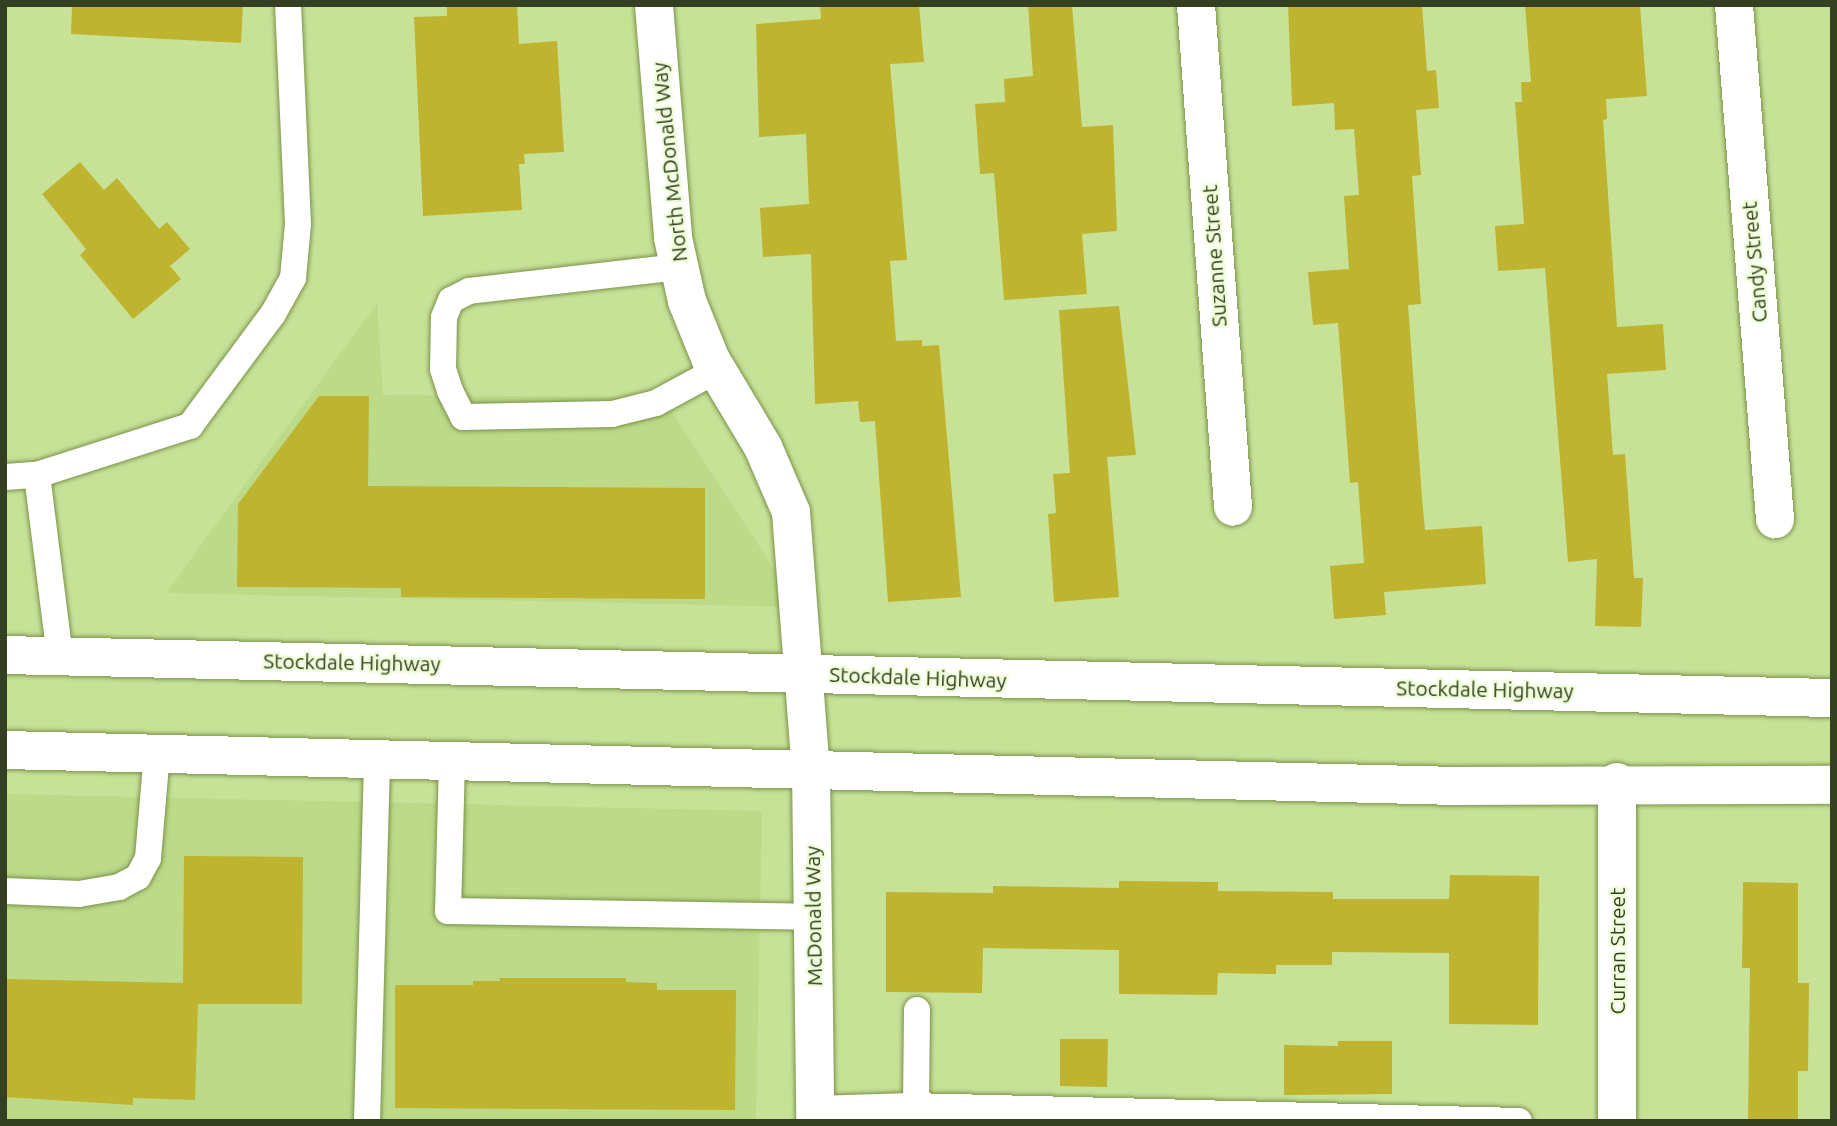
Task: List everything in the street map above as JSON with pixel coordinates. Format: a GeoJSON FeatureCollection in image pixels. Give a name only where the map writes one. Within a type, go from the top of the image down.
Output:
{"type":"FeatureCollection","features":[{"type":"Feature","properties":{"kind":"main road","name":"North McDonald Way"},"geometry":{"type":"LineString","coordinates":[[654,5],[679,267],[687,301],[717,370],[763,447],[791,512],[807,712]]}},
{"type":"Feature","properties":{"kind":"main road","name":"Suzanne Street"},"geometry":{"type":"LineString","coordinates":[[1196,5],[1233,507]]}},
{"type":"Feature","properties":{"kind":"main road","name":"Candy Street"},"geometry":{"type":"LineString","coordinates":[[1734,5],[1775,519]]}},
{"type":"Feature","properties":{"kind":"main road","name":"Stockdale Highway"},"geometry":{"type":"LineString","coordinates":[[5,654],[1832,698]]}},
{"type":"Feature","properties":{"kind":"main road","name":"McDonald Way"},"geometry":{"type":"LineString","coordinates":[[807,712],[811,769],[815,1115]]}},
{"type":"Feature","properties":{"kind":"main road"},"geometry":{"type":"LineString","coordinates":[[5,750],[1462,786],[1617,782],[1832,785]]}},
{"type":"Feature","properties":{"kind":"main road","name":"Curran Street"},"geometry":{"type":"LineString","coordinates":[[1617,782],[1617,1121]]}},
{"type":"Feature","properties":{"kind":"lane"},"geometry":{"type":"LineString","coordinates":[[5,478],[37,475],[190,426],[273,314],[293,278],[297,210],[288,5]]}},
{"type":"Feature","properties":{"kind":"lane"},"geometry":{"type":"LineString","coordinates":[[679,267],[469,291],[451,300],[444,317],[443,369],[450,391],[463,417],[612,414],[656,403],[717,370]]}},
{"type":"Feature","properties":{"kind":"lane"},"geometry":{"type":"LineString","coordinates":[[37,475],[60,656]]}},
{"type":"Feature","properties":{"kind":"lane"},"geometry":{"type":"LineString","coordinates":[[5,891],[79,894],[119,887],[138,877],[148,858],[157,754]]}},
{"type":"Feature","properties":{"kind":"lane"},"geometry":{"type":"LineString","coordinates":[[368,1121],[377,759]]}},
{"type":"Feature","properties":{"kind":"lane"},"geometry":{"type":"LineString","coordinates":[[452,760],[448,911],[813,917]]}},
{"type":"Feature","properties":{"kind":"lane"},"geometry":{"type":"LineString","coordinates":[[916,1106],[917,1010]]}},
{"type":"Feature","properties":{"kind":"lane"},"geometry":{"type":"LineString","coordinates":[[815,1115],[916,1106],[1519,1121]]}},
{"type":"Feature","properties":{"kind":"shaded area"},"geometry":{"type":"Polygon","coordinates":[[[377,303],[383,395],[662,397],[799,607],[166,593],[377,303]]]}},
{"type":"Feature","properties":{"kind":"shaded area"},"geometry":{"type":"Polygon","coordinates":[[[5,794],[762,811],[756,1121],[5,1121],[5,794]]]}},
{"type":"Feature","properties":{"kind":"building"},"geometry":{"type":"Polygon","coordinates":[[[72,5],[243,5],[241,43],[71,34],[72,5]]]}},
{"type":"Feature","properties":{"kind":"building"},"geometry":{"type":"Polygon","coordinates":[[[447,5],[517,5],[519,44],[557,41],[564,152],[524,154],[525,164],[519,164],[522,210],[423,216],[414,17],[447,16],[447,5]]]}},
{"type":"Feature","properties":{"kind":"building"},"geometry":{"type":"Polygon","coordinates":[[[820,5],[919,5],[924,62],[890,64],[907,260],[890,261],[896,341],[922,340],[922,346],[939,345],[961,597],[888,602],[875,421],[860,422],[858,401],[815,404],[811,254],[763,257],[760,208],[809,204],[806,134],[759,137],[756,24],[821,19],[820,5]]]}},
{"type":"Feature","properties":{"kind":"building"},"geometry":{"type":"Polygon","coordinates":[[[1028,5],[1072,5],[1082,127],[1113,125],[1117,231],[1082,234],[1087,294],[1004,300],[994,173],[980,174],[975,104],[1005,102],[1004,79],[1033,76],[1028,5]]]}},
{"type":"Feature","properties":{"kind":"building"},"geometry":{"type":"Polygon","coordinates":[[[1288,5],[1422,5],[1427,71],[1436,70],[1439,108],[1416,110],[1421,175],[1412,176],[1421,304],[1408,305],[1425,530],[1482,526],[1486,584],[1384,592],[1386,615],[1334,619],[1330,566],[1364,563],[1358,482],[1350,483],[1338,323],[1313,325],[1308,272],[1349,269],[1344,196],[1359,195],[1354,129],[1335,130],[1334,103],[1292,106],[1288,5]]]}},
{"type":"Feature","properties":{"kind":"building"},"geometry":{"type":"Polygon","coordinates":[[[1525,5],[1640,5],[1647,96],[1606,99],[1607,119],[1603,120],[1617,327],[1663,324],[1666,370],[1607,374],[1613,455],[1625,454],[1634,578],[1643,578],[1641,627],[1595,626],[1597,559],[1568,562],[1545,268],[1498,271],[1495,226],[1524,224],[1515,102],[1522,102],[1521,82],[1531,82],[1525,5]]]}},
{"type":"Feature","properties":{"kind":"building"},"geometry":{"type":"Polygon","coordinates":[[[80,162],[104,190],[117,178],[159,229],[167,222],[190,249],[170,266],[181,279],[133,319],[80,255],[86,249],[42,194],[80,162]]]}},
{"type":"Feature","properties":{"kind":"building"},"geometry":{"type":"Polygon","coordinates":[[[1119,306],[1136,455],[1107,457],[1119,597],[1054,602],[1048,514],[1056,513],[1053,474],[1070,473],[1059,310],[1119,306]]]}},
{"type":"Feature","properties":{"kind":"building"},"geometry":{"type":"Polygon","coordinates":[[[319,396],[369,396],[368,486],[705,488],[705,599],[401,597],[401,588],[237,587],[238,504],[319,396]]]}},
{"type":"Feature","properties":{"kind":"building"},"geometry":{"type":"Polygon","coordinates":[[[184,856],[303,857],[302,1004],[198,1004],[195,1100],[133,1098],[133,1105],[5,1097],[5,979],[183,983],[184,856]]]}},
{"type":"Feature","properties":{"kind":"building"},"geometry":{"type":"Polygon","coordinates":[[[1450,875],[1539,876],[1538,1025],[1449,1024],[1449,953],[1332,952],[1332,965],[1276,965],[1276,974],[1218,973],[1217,995],[1119,994],[1119,950],[983,948],[982,993],[886,992],[886,892],[993,893],[993,886],[1119,888],[1119,881],[1218,882],[1218,891],[1333,892],[1333,899],[1449,899],[1450,875]]]}},
{"type":"Feature","properties":{"kind":"building"},"geometry":{"type":"Polygon","coordinates":[[[1743,882],[1798,883],[1798,983],[1809,983],[1808,1071],[1798,1071],[1798,1121],[1748,1121],[1750,968],[1742,968],[1743,882]]]}},
{"type":"Feature","properties":{"kind":"building"},"geometry":{"type":"Polygon","coordinates":[[[499,978],[626,978],[626,982],[657,983],[657,990],[736,990],[735,1110],[395,1108],[395,985],[473,985],[473,981],[500,981],[499,978]]]}},
{"type":"Feature","properties":{"kind":"building"},"geometry":{"type":"Polygon","coordinates":[[[1060,1039],[1108,1039],[1107,1087],[1060,1086],[1060,1039]]]}},
{"type":"Feature","properties":{"kind":"building"},"geometry":{"type":"Polygon","coordinates":[[[1338,1041],[1392,1041],[1392,1094],[1284,1095],[1284,1045],[1338,1046],[1338,1041]]]}}]}
